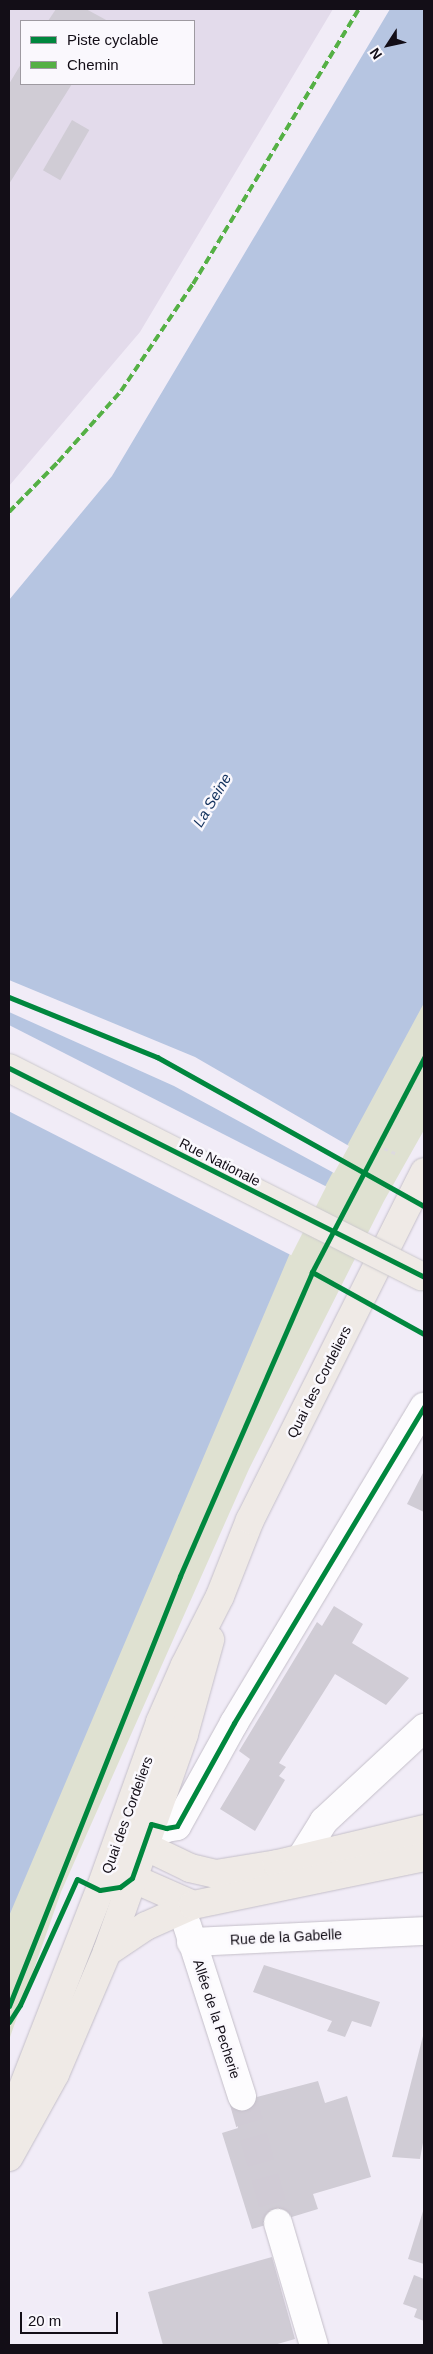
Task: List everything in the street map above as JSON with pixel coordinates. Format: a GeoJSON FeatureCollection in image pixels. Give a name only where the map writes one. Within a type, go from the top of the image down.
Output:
{"type":"FeatureCollection","features":[{"type":"Feature","properties":{"kind":"main road","name":"Rue Nationale"},"geometry":{"type":"LineString","coordinates":[[9,1068],[423,1276]]}},
{"type":"Feature","properties":{"kind":"main road","name":"Quai des Cordeliers"},"geometry":{"type":"LineString","coordinates":[[9,2122],[138,1835],[160,1722],[220,1596],[250,1520],[424,1172]]}},
{"type":"Feature","properties":{"kind":"main road"},"geometry":{"type":"LineString","coordinates":[[138,1835],[190,1868],[216,1874],[302,1858],[424,1829]]}},
{"type":"Feature","properties":{"kind":"main road"},"geometry":{"type":"LineString","coordinates":[[107,1952],[146,1926],[186,1904],[424,1857]]}},
{"type":"Feature","properties":{"kind":"main road","name":"Quai des Cordeliers"},"geometry":{"type":"LineString","coordinates":[[9,2157],[55,2074],[107,1952],[120,1873]]}},
{"type":"Feature","properties":{"kind":"main road"},"geometry":{"type":"LineString","coordinates":[[120,1873],[186,1904]]}},
{"type":"Feature","properties":{"kind":"street"},"geometry":{"type":"LineString","coordinates":[[138,1835],[177,1826],[234,1723],[424,1407]]}},
{"type":"Feature","properties":{"kind":"street"},"geometry":{"type":"LineString","coordinates":[[302,1858],[324,1821],[424,1728]]}},
{"type":"Feature","properties":{"kind":"street"},"geometry":{"type":"LineString","coordinates":[[186,1904],[191,1942]]}},
{"type":"Feature","properties":{"kind":"street","name":"Rue de la Gabelle"},"geometry":{"type":"LineString","coordinates":[[191,1942],[424,1931]]}},
{"type":"Feature","properties":{"kind":"street","name":"Allée de la Pecherie"},"geometry":{"type":"LineString","coordinates":[[191,1942],[242,2096]]}},
{"type":"Feature","properties":{"kind":"street"},"geometry":{"type":"LineString","coordinates":[[278,2223],[314,2345]]}},
{"type":"Feature","properties":{"kind":"path"},"geometry":{"type":"LineString","coordinates":[[360,1299],[424,1334]]}},
{"type":"Feature","properties":{"kind":"shaded area"},"geometry":{"type":"Polygon","coordinates":[[[9,9],[333,9],[140,332],[9,486],[9,9]]]}},
{"type":"Feature","properties":{"kind":"green space"},"geometry":{"type":"Polygon","coordinates":[[[424,967],[424,1130],[384,1201],[249,1469],[61,1892],[9,2040],[9,1902],[242,1320],[424,967]]]}},
{"type":"Feature","properties":{"kind":"water","name":"La Seine"},"geometry":{"type":"Polygon","coordinates":[[[390,9],[424,9],[424,1003],[293,1246],[9,1916],[9,600],[112,476],[390,9]]]}},
{"type":"Feature","properties":{"kind":"pier"},"geometry":{"type":"Polygon","coordinates":[[[9,980],[195,1057],[349,1146],[334,1173],[174,1086],[9,1012],[9,980]]]}},
{"type":"Feature","properties":{"kind":"pier"},"geometry":{"type":"Polygon","coordinates":[[[9,1025],[326,1187],[291,1255],[9,1111],[9,1025]]]}},
{"type":"Feature","properties":{"kind":"building"},"geometry":{"type":"Polygon","coordinates":[[[56,9],[86,9],[106,20],[49,20],[56,9]]]}},
{"type":"Feature","properties":{"kind":"building"},"geometry":{"type":"Polygon","coordinates":[[[20,66],[20,85],[71,85],[9,184],[9,84],[20,66]]]}},
{"type":"Feature","properties":{"kind":"building"},"geometry":{"type":"Polygon","coordinates":[[[72,120],[89,130],[60,180],[43,170],[72,120]]]}},
{"type":"Feature","properties":{"kind":"building"},"geometry":{"type":"Polygon","coordinates":[[[424,1471],[424,1512],[407,1504],[424,1471]]]}},
{"type":"Feature","properties":{"kind":"building"},"geometry":{"type":"Polygon","coordinates":[[[334,1606],[363,1624],[352,1643],[409,1678],[386,1705],[335,1674],[279,1763],[286,1767],[279,1776],[285,1780],[255,1831],[220,1809],[250,1759],[239,1751],[317,1622],[322,1626],[334,1606]]]}},
{"type":"Feature","properties":{"kind":"building"},"geometry":{"type":"Polygon","coordinates":[[[264,1965],[380,2002],[371,2027],[352,2021],[345,2037],[327,2031],[332,2021],[253,1992],[264,1965]]]}},
{"type":"Feature","properties":{"kind":"building"},"geometry":{"type":"Polygon","coordinates":[[[424,2032],[424,2137],[420,2159],[392,2157],[424,2032]]]}},
{"type":"Feature","properties":{"kind":"building"},"geometry":{"type":"Polygon","coordinates":[[[318,2081],[325,2103],[347,2096],[371,2177],[313,2194],[318,2209],[252,2229],[222,2133],[238,2128],[230,2104],[318,2081]]]}},
{"type":"Feature","properties":{"kind":"building"},"geometry":{"type":"Polygon","coordinates":[[[424,2208],[424,2264],[408,2259],[424,2208]]]}},
{"type":"Feature","properties":{"kind":"building"},"geometry":{"type":"Polygon","coordinates":[[[272,2257],[295,2339],[274,2345],[163,2345],[148,2292],[272,2257]]]}},
{"type":"Feature","properties":{"kind":"building"},"geometry":{"type":"Polygon","coordinates":[[[414,2275],[424,2279],[424,2321],[414,2317],[417,2309],[403,2304],[414,2275]]]}},
{"type":"Feature","properties":{"kind":"tunnel"},"geometry":{"type":"LineString","coordinates":[[242,2096],[278,2223]]}},
{"type":"Feature","properties":{"kind":"marked path"},"geometry":{"type":"LineString","coordinates":[[9,512],[58,462],[121,391],[193,284],[359,9]]}},
{"type":"Feature","properties":{"kind":"cycle path"},"geometry":{"type":"LineString","coordinates":[[9,997],[157,1057],[424,1206]]}},
{"type":"Feature","properties":{"kind":"cycle path"},"geometry":{"type":"LineString","coordinates":[[9,2006],[180,1576],[312,1272],[424,1058]]}},
{"type":"Feature","properties":{"kind":"cycle path"},"geometry":{"type":"LineString","coordinates":[[9,1068],[424,1277]]}},
{"type":"Feature","properties":{"kind":"cycle path"},"geometry":{"type":"LineString","coordinates":[[312,1272],[424,1334]]}},
{"type":"Feature","properties":{"kind":"cycle path"},"geometry":{"type":"LineString","coordinates":[[9,2022],[20,2005],[77,1879],[100,1890],[120,1887],[132,1878],[151,1824],[166,1828],[177,1826],[234,1723],[424,1407]]}}]}
